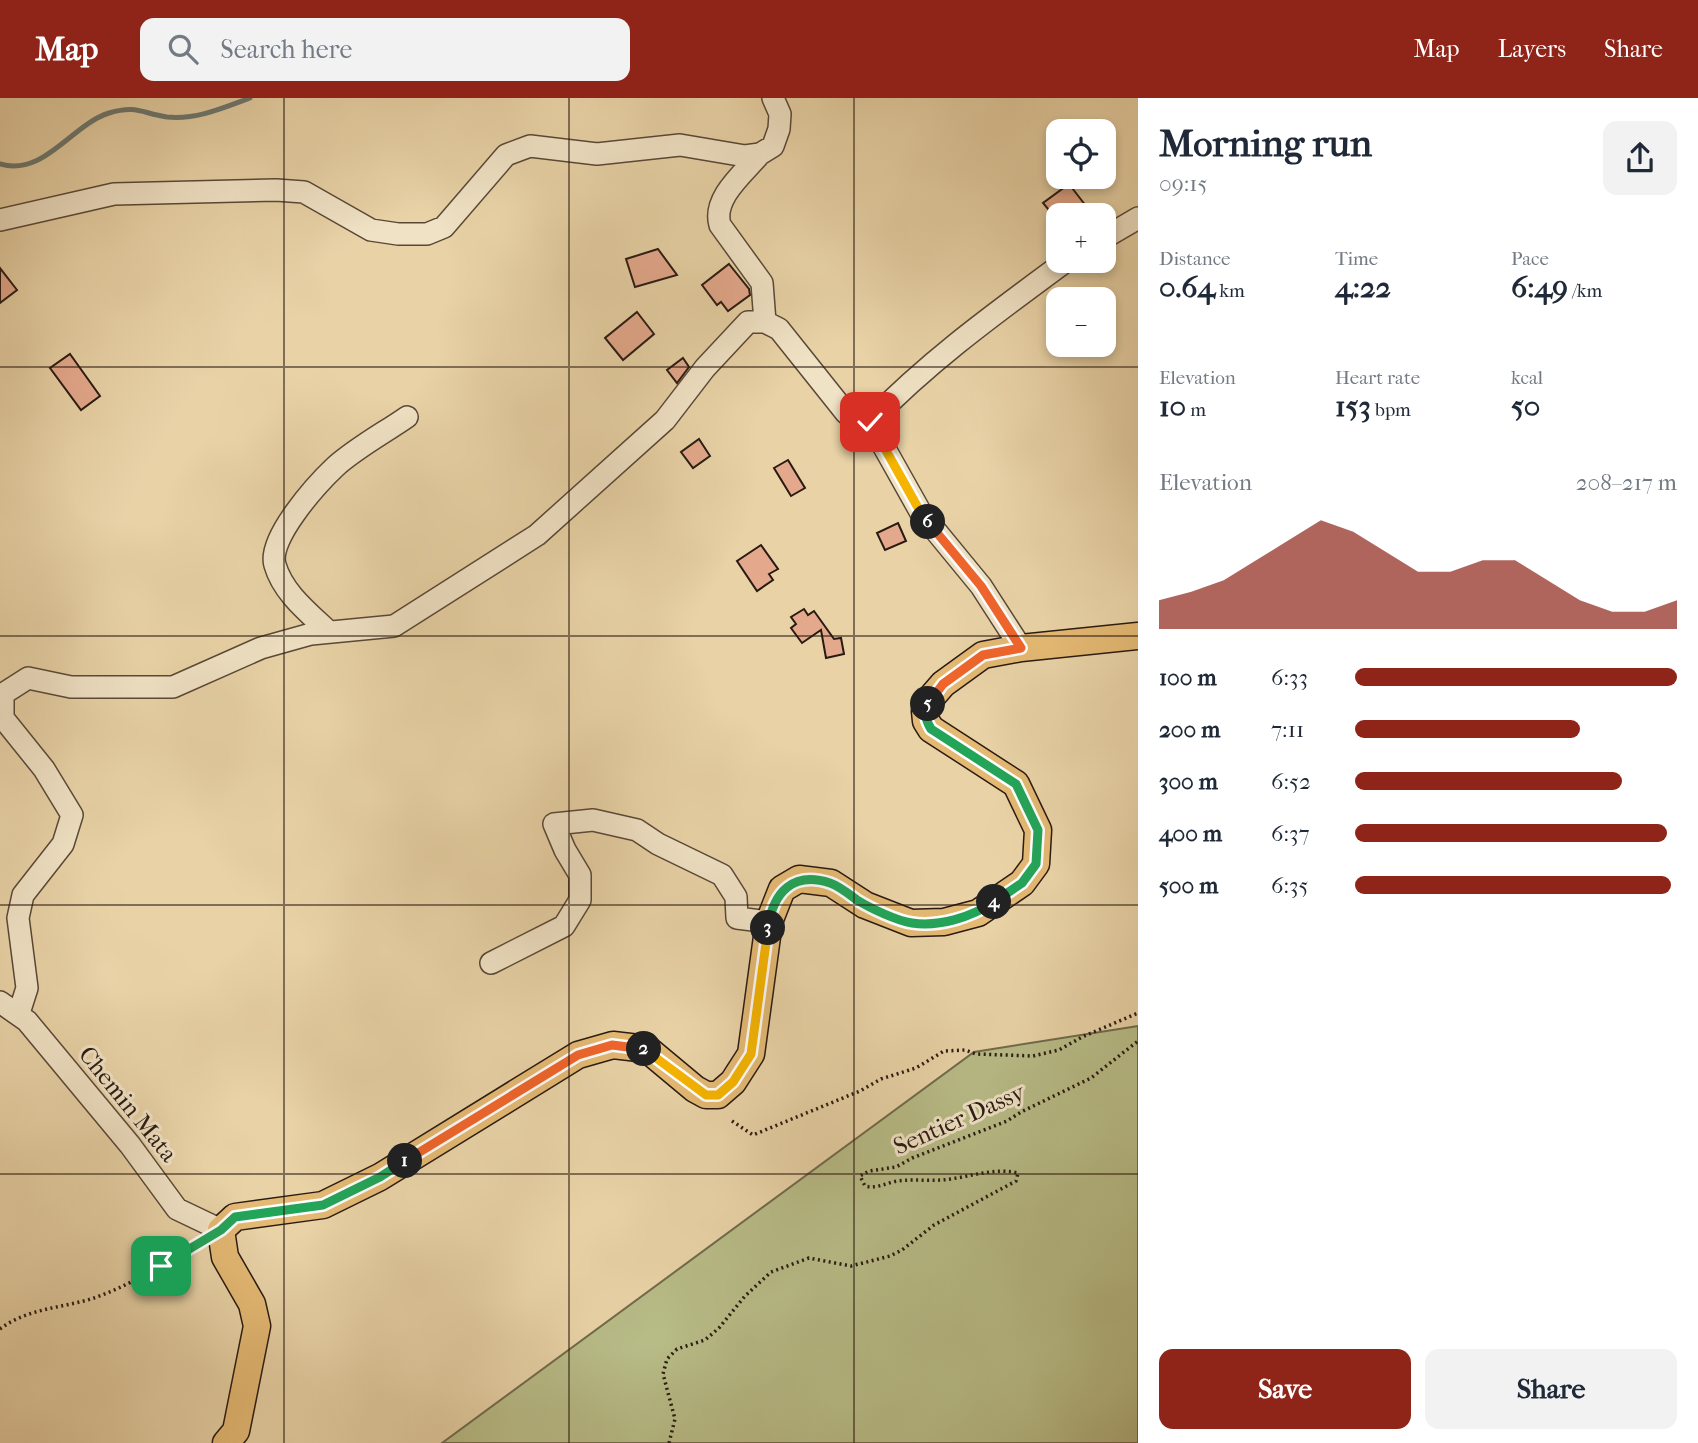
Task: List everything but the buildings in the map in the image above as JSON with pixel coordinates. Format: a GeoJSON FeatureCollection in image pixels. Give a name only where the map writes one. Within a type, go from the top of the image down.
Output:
{"type":"FeatureCollection","features":[{"type":"Feature","properties":{"kind":"main road"},"geometry":{"type":"LineString","coordinates":[[226,1443],[236,1431],[257,1326],[252,1304],[225,1257],[221,1230],[235,1217],[323,1205],[380,1177],[578,1055],[612,1045],[646,1049],[695,1089],[706,1095],[718,1095],[733,1082],[751,1054],[769,922],[782,889],[799,879],[831,883],[865,905],[911,923],[944,922],[978,913],[1022,883],[1036,864],[1038,830],[1016,784],[931,729],[926,721],[925,711],[930,699],[943,684],[983,655],[1021,648],[1138,636]]}},
{"type":"Feature","properties":{"kind":"street"},"geometry":{"type":"LineString","coordinates":[[0,220],[114,194],[276,190],[304,192],[371,230],[427,234],[444,227],[506,155],[530,146],[597,154],[680,145],[745,156],[760,153],[773,146],[779,129],[780,114],[773,98]]}},
{"type":"Feature","properties":{"kind":"street"},"geometry":{"type":"LineString","coordinates":[[760,153],[720,202],[718,218],[720,226],[762,283],[765,322]]}},
{"type":"Feature","properties":{"kind":"street"},"geometry":{"type":"LineString","coordinates":[[1116,231],[1138,218]]}},
{"type":"Feature","properties":{"kind":"street"},"geometry":{"type":"LineString","coordinates":[[870,422],[919,374],[1050,273]]}},
{"type":"Feature","properties":{"kind":"street"},"geometry":{"type":"LineString","coordinates":[[19,1013],[27,988],[18,918],[23,895],[63,844],[72,815],[44,769],[3,718],[3,694],[28,678],[71,687],[173,687],[261,648],[312,634],[394,626],[537,535],[665,419],[705,368],[748,322],[765,322],[779,329],[846,412],[870,422],[921,513],[981,586],[1021,648]]}},
{"type":"Feature","properties":{"kind":"street"},"geometry":{"type":"LineString","coordinates":[[328,632],[286,589],[274,563],[277,542],[304,501],[336,466],[407,417]]}},
{"type":"Feature","properties":{"kind":"street"},"geometry":{"type":"LineString","coordinates":[[491,963],[564,926],[580,900],[580,875],[554,824],[593,820],[637,830],[658,844],[722,875],[736,897],[737,918],[769,922]]}},
{"type":"Feature","properties":{"kind":"street","name":"Chemin Mata"},"geometry":{"type":"LineString","coordinates":[[0,1002],[27,1021],[130,1145],[177,1209],[221,1230]]}},
{"type":"Feature","properties":{"kind":"path","name":"Sentier Dassy"},"geometry":{"type":"LineString","coordinates":[[732,1121],[753,1135],[860,1091],[881,1079],[916,1068],[944,1051],[965,1050],[976,1054],[1033,1056],[1059,1051],[1082,1037],[1138,1013]]}},
{"type":"Feature","properties":{"kind":"path","name":"Sentier Dassy"},"geometry":{"type":"LineString","coordinates":[[669,1443],[675,1419],[663,1374],[667,1359],[677,1349],[705,1340],[771,1272],[808,1258],[851,1266],[890,1256],[934,1225],[1016,1181],[1018,1173],[1006,1170],[945,1180],[898,1181],[873,1188],[865,1186],[860,1176],[869,1171],[896,1167],[1007,1121],[1091,1078],[1138,1041]]}},
{"type":"Feature","properties":{"kind":"path"},"geometry":{"type":"LineString","coordinates":[[0,1329],[14,1318],[93,1298],[161,1266],[221,1230]]}},
{"type":"Feature","properties":{"kind":"green space"},"geometry":{"type":"Polygon","coordinates":[[[1138,1026],[1138,1443],[442,1443],[974,1052],[1138,1026]]]}},
{"type":"Feature","properties":{"kind":"waterway"},"geometry":{"type":"LineString","coordinates":[[0,164],[16,166],[44,157],[95,119],[109,113],[133,110],[167,117],[188,117],[250,98]]}},
{"type":"Feature","properties":{"kind":"route"},"geometry":{"type":"LineString","coordinates":[[161,1266],[221,1230],[235,1217],[323,1205],[380,1177],[578,1055],[612,1045],[630,1045],[646,1049],[695,1089],[706,1095],[718,1095],[733,1082],[751,1054],[769,922],[782,889],[799,879],[831,883],[865,905],[911,923],[944,922],[978,913],[1022,883],[1036,864],[1038,830],[1016,784],[931,729],[926,721],[925,711],[930,699],[943,684],[983,655],[1021,648],[981,586],[921,513],[870,422]]}}]}
